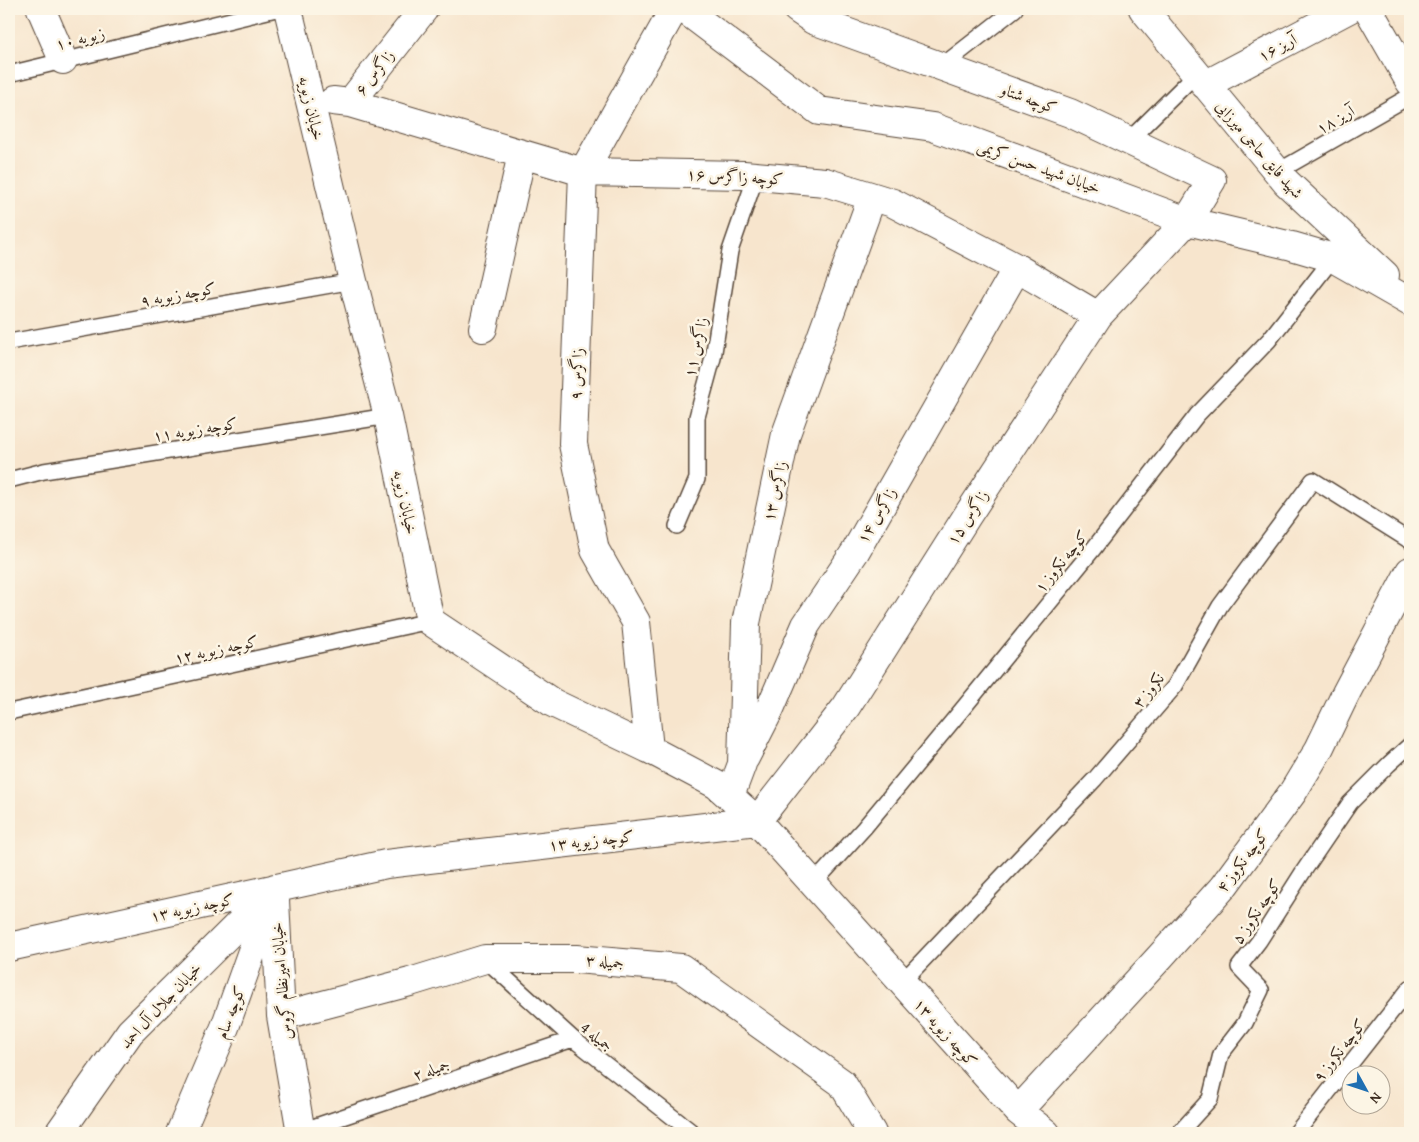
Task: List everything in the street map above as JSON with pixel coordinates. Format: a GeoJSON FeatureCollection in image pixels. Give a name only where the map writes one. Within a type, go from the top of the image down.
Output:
{"type":"FeatureCollection","features":[{"type":"Feature","properties":{"kind":"street"},"geometry":{"type":"LineString","coordinates":[[41,9],[63,60]]}},
{"type":"Feature","properties":{"kind":"street","name":"خیابان زیویه"},"geometry":{"type":"LineString","coordinates":[[288,9],[353,281],[388,416],[430,621]]}},
{"type":"Feature","properties":{"kind":"street","name":"زاگرس ۶"},"geometry":{"type":"LineString","coordinates":[[310,100],[350,103],[424,9]]}},
{"type":"Feature","properties":{"kind":"street","name":"زاگرس ۹"},"geometry":{"type":"LineString","coordinates":[[649,749],[636,622],[595,550],[573,444],[583,172],[674,9]]}},
{"type":"Feature","properties":{"kind":"street","name":"خیابان شهید حسن کریمی"},"geometry":{"type":"LineString","coordinates":[[684,9],[819,112],[933,127],[1187,221],[1292,246],[1333,258],[1410,300]]}},
{"type":"Feature","properties":{"kind":"street","name":"شهید فایق حاجی میرزایی"},"geometry":{"type":"LineString","coordinates":[[1142,9],[1286,182],[1410,300]]}},
{"type":"Feature","properties":{"kind":"street","name":"آریز ۱۶"},"geometry":{"type":"LineString","coordinates":[[1201,79],[1349,9]]}},
{"type":"Feature","properties":{"kind":"street"},"geometry":{"type":"LineString","coordinates":[[1368,9],[1410,82]]}},
{"type":"Feature","properties":{"kind":"street","name":"کوچه شتاو"},"geometry":{"type":"LineString","coordinates":[[813,12],[942,66],[1070,113],[1212,180],[1187,221]]}},
{"type":"Feature","properties":{"kind":"street","name":"کوچه زاگرس ۱۶"},"geometry":{"type":"LineString","coordinates":[[350,103],[583,172],[756,176],[825,182],[893,203],[1017,268],[1098,316]]}},
{"type":"Feature","properties":{"kind":"street"},"geometry":{"type":"LineString","coordinates":[[483,328],[522,154]]}},
{"type":"Feature","properties":{"kind":"street","name":"زاگرس ۱۳"},"geometry":{"type":"LineString","coordinates":[[730,796],[742,764],[746,622],[786,434],[872,197]]}},
{"type":"Feature","properties":{"kind":"street","name":"زاگرس ۱۵"},"geometry":{"type":"LineString","coordinates":[[757,821],[846,707],[967,516],[1098,316],[1187,221]]}},
{"type":"Feature","properties":{"kind":"street","name":"زاگرس ۱۴"},"geometry":{"type":"LineString","coordinates":[[742,764],[769,711],[806,625],[855,552],[1017,268]]}},
{"type":"Feature","properties":{"kind":"street","name":"کوچه نکروز ۴"},"geometry":{"type":"LineString","coordinates":[[1018,1111],[1223,887],[1288,800],[1319,749],[1346,693],[1404,601],[1410,571]]}},
{"type":"Feature","properties":{"kind":"street"},"geometry":{"type":"LineString","coordinates":[[430,621],[553,702],[718,785],[757,821]]}},
{"type":"Feature","properties":{"kind":"street","name":"کوچه زیویه ۱۳"},"geometry":{"type":"LineString","coordinates":[[9,947],[386,864],[757,821],[1018,1111],[1046,1133]]}},
{"type":"Feature","properties":{"kind":"street","name":"خیابان امیرنظام گروس"},"geometry":{"type":"LineString","coordinates":[[275,888],[281,1016],[301,1132]]}},
{"type":"Feature","properties":{"kind":"street","name":"کوچه سام"},"geometry":{"type":"LineString","coordinates":[[181,1132],[225,1027],[275,888]]}},
{"type":"Feature","properties":{"kind":"street","name":"خیابان جلال آل احمد"},"geometry":{"type":"LineString","coordinates":[[59,1133],[130,1032],[275,888]]}},
{"type":"Feature","properties":{"kind":"street","name":"جمیله ۳"},"geometry":{"type":"LineString","coordinates":[[281,1016],[410,982],[485,959],[576,959],[681,968],[842,1083],[872,1133]]}},
{"type":"Feature","properties":{"kind":"lane","name":"زیویه ۱۰"},"geometry":{"type":"LineString","coordinates":[[9,74],[276,9]]}},
{"type":"Feature","properties":{"kind":"lane"},"geometry":{"type":"LineString","coordinates":[[942,66],[1015,9]]}},
{"type":"Feature","properties":{"kind":"lane"},"geometry":{"type":"LineString","coordinates":[[1129,140],[1201,79]]}},
{"type":"Feature","properties":{"kind":"lane","name":"آریز ۱۸"},"geometry":{"type":"LineString","coordinates":[[1277,172],[1410,96]]}},
{"type":"Feature","properties":{"kind":"lane","name":"زاگرس ۱۱"},"geometry":{"type":"LineString","coordinates":[[677,526],[697,479],[697,417],[713,358],[730,251],[756,176]]}},
{"type":"Feature","properties":{"kind":"lane","name":"کوچه نکروز ۱"},"geometry":{"type":"LineString","coordinates":[[813,884],[864,828],[971,699],[1094,548],[1197,415],[1269,340],[1333,258]]}},
{"type":"Feature","properties":{"kind":"lane","name":"کوچه زیویه ۹"},"geometry":{"type":"LineString","coordinates":[[9,342],[353,281]]}},
{"type":"Feature","properties":{"kind":"lane","name":"کوچه زیویه ۱۱"},"geometry":{"type":"LineString","coordinates":[[9,480],[44,471],[388,416]]}},
{"type":"Feature","properties":{"kind":"lane","name":"نکروز ۳"},"geometry":{"type":"LineString","coordinates":[[902,982],[1095,779],[1175,686],[1220,606],[1313,480],[1410,541]]}},
{"type":"Feature","properties":{"kind":"lane","name":"کوچه زیویه ۱۲"},"geometry":{"type":"LineString","coordinates":[[9,712],[430,621]]}},
{"type":"Feature","properties":{"kind":"lane","name":"کوچه نکروز ۵"},"geometry":{"type":"LineString","coordinates":[[1179,1133],[1210,1099],[1220,1054],[1245,1023],[1261,990],[1239,967],[1259,941],[1350,803],[1410,745]]}},
{"type":"Feature","properties":{"kind":"lane","name":"جمیله 4"},"geometry":{"type":"LineString","coordinates":[[485,959],[573,1040],[693,1133]]}},
{"type":"Feature","properties":{"kind":"lane","name":"کوچه نکروز ۹"},"geometry":{"type":"LineString","coordinates":[[1296,1133],[1410,988]]}},
{"type":"Feature","properties":{"kind":"lane","name":"جمیله ۲"},"geometry":{"type":"LineString","coordinates":[[301,1132],[573,1040]]}}]}
